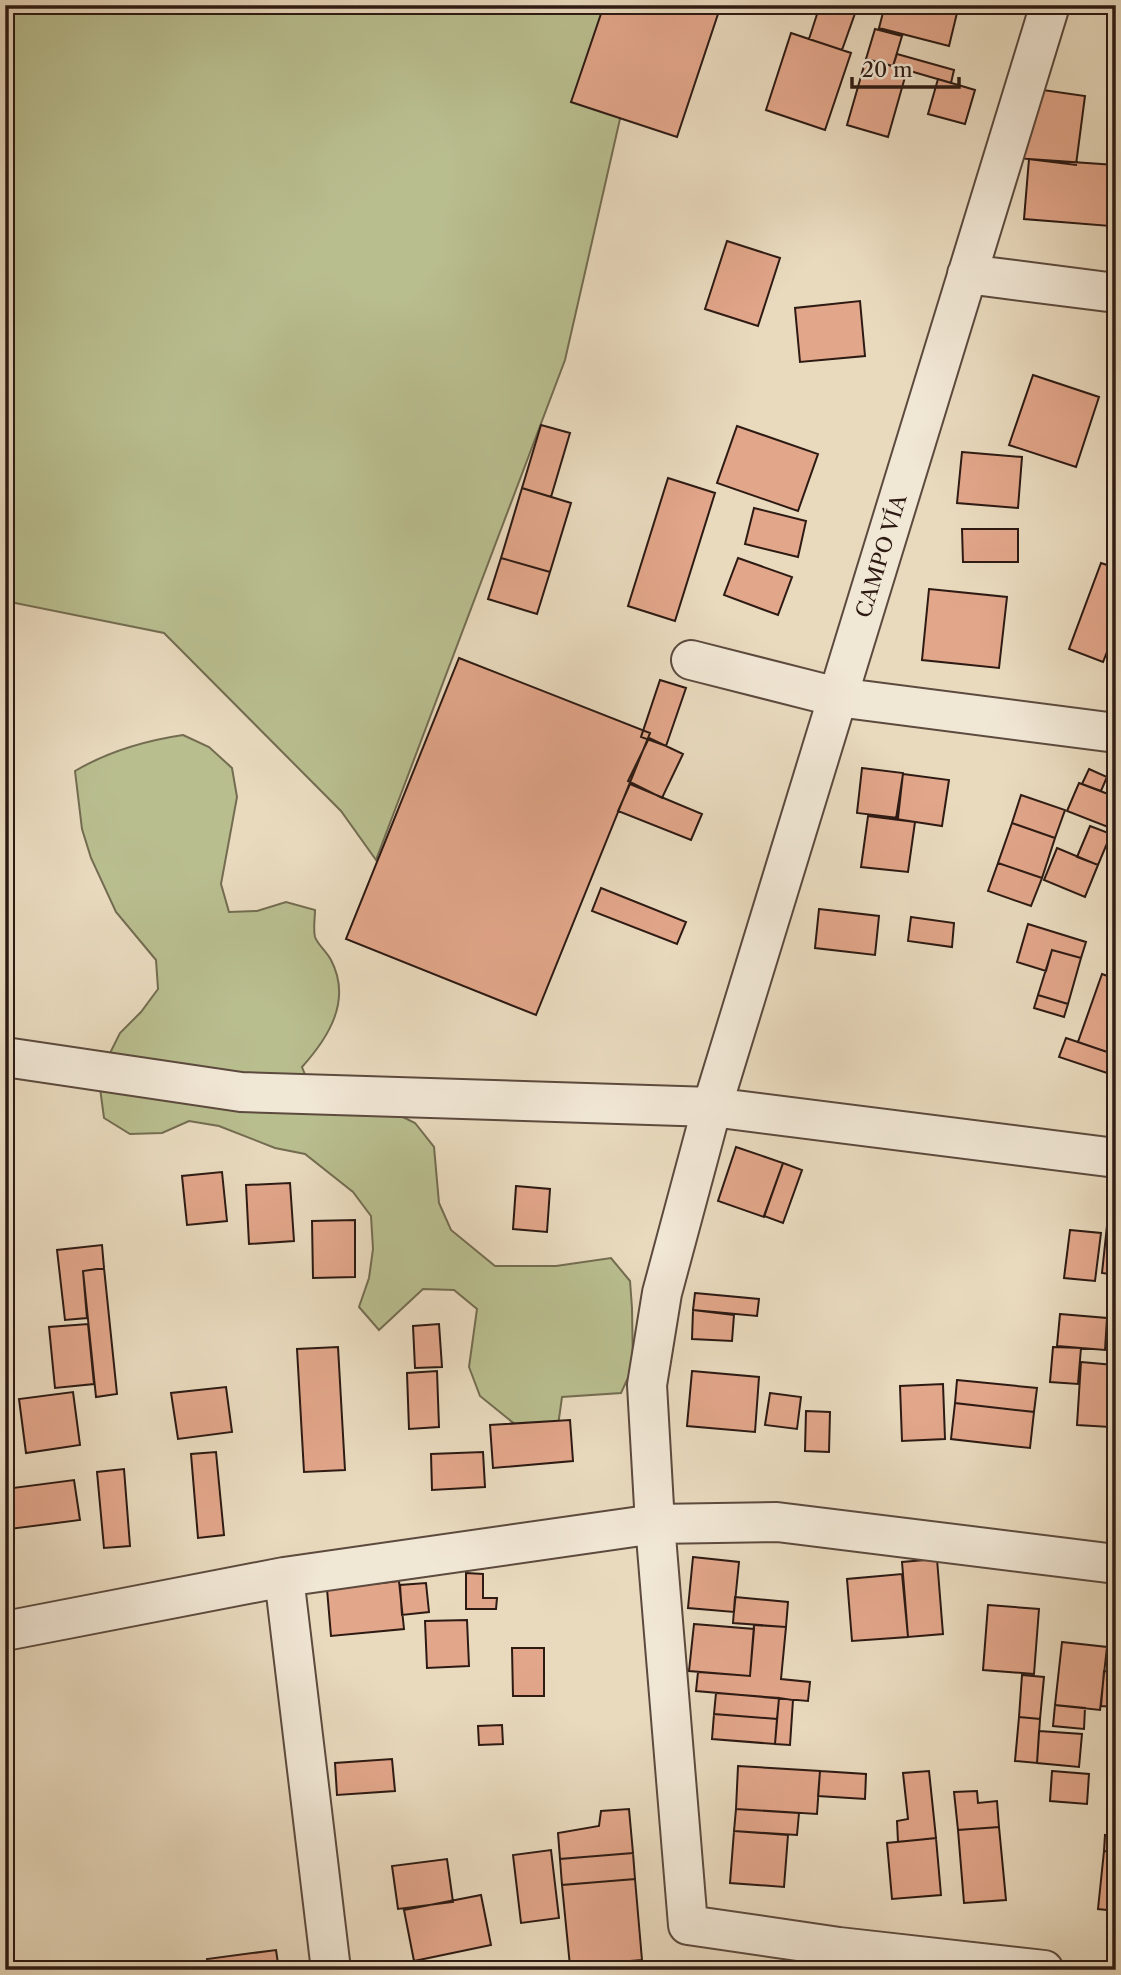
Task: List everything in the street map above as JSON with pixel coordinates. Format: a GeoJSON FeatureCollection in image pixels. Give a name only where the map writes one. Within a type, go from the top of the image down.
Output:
{"type":"FeatureCollection","features":[{"type":"Feature","properties":{"kind":"street","name":"CAMPO VÍA"},"geometry":{"type":"LineString","coordinates":[[840,1958],[688,1925],[655,1524],[647,1385],[662,1293],[712,1107],[1050,5]]}},
{"type":"Feature","properties":{"kind":"street"},"geometry":{"type":"LineString","coordinates":[[967,274],[1116,293]]}},
{"type":"Feature","properties":{"kind":"street"},"geometry":{"type":"LineString","coordinates":[[691,660],[837,698],[1116,733]]}},
{"type":"Feature","properties":{"kind":"street"},"geometry":{"type":"LineString","coordinates":[[5,1057],[241,1092],[712,1107],[1116,1158]]}},
{"type":"Feature","properties":{"kind":"street"},"geometry":{"type":"LineString","coordinates":[[5,1630],[284,1577],[655,1524],[777,1522],[1116,1564]]}},
{"type":"Feature","properties":{"kind":"street"},"geometry":{"type":"LineString","coordinates":[[284,1577],[331,1970]]}},
{"type":"Feature","properties":{"kind":"street"},"geometry":{"type":"LineString","coordinates":[[840,1958],[1044,1970]]}},
{"type":"Feature","properties":{"kind":"green space"},"geometry":{"type":"Polygon","coordinates":[[[10,5],[646,5],[565,360],[376,860],[341,811],[164,633],[5,601],[5,103],[14,64],[10,5]]]}},
{"type":"Feature","properties":{"kind":"green space"},"geometry":{"type":"Polygon","coordinates":[[[183,735],[209,747],[232,768],[237,797],[221,884],[229,912],[257,911],[286,902],[315,910],[315,937],[331,960],[339,989],[338,1004],[329,1031],[302,1067],[308,1082],[389,1110],[415,1123],[434,1147],[439,1203],[451,1230],[495,1266],[556,1266],[611,1258],[630,1281],[632,1308],[633,1367],[621,1393],[562,1397],[558,1426],[527,1434],[480,1396],[469,1367],[477,1309],[454,1290],[423,1289],[379,1330],[359,1307],[369,1278],[373,1249],[371,1216],[353,1192],[305,1154],[275,1148],[219,1126],[189,1121],[162,1133],[130,1134],[104,1118],[100,1088],[107,1059],[120,1033],[141,1012],[158,989],[156,960],[116,912],[91,858],[82,829],[75,771],[127,748],[183,735]]]}},
{"type":"Feature","properties":{"kind":"building"},"geometry":{"type":"Polygon","coordinates":[[[604,5],[721,5],[677,137],[571,102],[604,5]]]}},
{"type":"Feature","properties":{"kind":"building"},"geometry":{"type":"Polygon","coordinates":[[[820,5],[858,5],[842,50],[809,39],[820,5]]]}},
{"type":"Feature","properties":{"kind":"building"},"geometry":{"type":"Polygon","coordinates":[[[885,5],[928,5],[957,13],[949,46],[879,28],[885,5]]]}},
{"type":"Feature","properties":{"kind":"building"},"geometry":{"type":"Polygon","coordinates":[[[929,5],[956,5],[955,12],[929,5]]]}},
{"type":"Feature","properties":{"kind":"building"},"geometry":{"type":"Polygon","coordinates":[[[875,29],[902,36],[893,66],[866,59],[875,29]]]}},
{"type":"Feature","properties":{"kind":"building"},"geometry":{"type":"Polygon","coordinates":[[[791,33],[851,53],[825,130],[766,110],[791,33]]]}},
{"type":"Feature","properties":{"kind":"building"},"geometry":{"type":"Polygon","coordinates":[[[897,54],[954,70],[951,83],[893,66],[897,54]]]}},
{"type":"Feature","properties":{"kind":"building"},"geometry":{"type":"Polygon","coordinates":[[[866,59],[907,70],[888,137],[847,125],[866,59]]]}},
{"type":"Feature","properties":{"kind":"building"},"geometry":{"type":"Polygon","coordinates":[[[938,79],[975,90],[965,124],[928,114],[938,79]]]}},
{"type":"Feature","properties":{"kind":"building"},"geometry":{"type":"Polygon","coordinates":[[[1029,88],[1085,96],[1076,165],[1019,158],[1029,88]]]}},
{"type":"Feature","properties":{"kind":"building"},"geometry":{"type":"Polygon","coordinates":[[[1029,159],[1115,165],[1110,226],[1024,219],[1029,159]]]}},
{"type":"Feature","properties":{"kind":"building"},"geometry":{"type":"Polygon","coordinates":[[[727,241],[780,258],[758,326],[705,309],[727,241]]]}},
{"type":"Feature","properties":{"kind":"building"},"geometry":{"type":"Polygon","coordinates":[[[860,301],[865,356],[800,362],[795,308],[860,301]]]}},
{"type":"Feature","properties":{"kind":"building"},"geometry":{"type":"Polygon","coordinates":[[[1033,375],[1099,397],[1076,467],[1009,445],[1033,375]]]}},
{"type":"Feature","properties":{"kind":"building"},"geometry":{"type":"Polygon","coordinates":[[[541,425],[570,433],[551,497],[522,488],[541,425]]]}},
{"type":"Feature","properties":{"kind":"building"},"geometry":{"type":"Polygon","coordinates":[[[737,426],[818,454],[798,511],[717,483],[737,426]]]}},
{"type":"Feature","properties":{"kind":"building"},"geometry":{"type":"Polygon","coordinates":[[[962,452],[1022,457],[1018,508],[957,503],[962,452]]]}},
{"type":"Feature","properties":{"kind":"building"},"geometry":{"type":"Polygon","coordinates":[[[668,478],[715,493],[675,621],[628,606],[668,478]]]}},
{"type":"Feature","properties":{"kind":"building"},"geometry":{"type":"Polygon","coordinates":[[[522,488],[571,503],[550,572],[501,558],[522,488]]]}},
{"type":"Feature","properties":{"kind":"building"},"geometry":{"type":"Polygon","coordinates":[[[754,508],[806,521],[798,557],[745,544],[754,508]]]}},
{"type":"Feature","properties":{"kind":"building"},"geometry":{"type":"Polygon","coordinates":[[[962,529],[1018,529],[1018,562],[963,562],[962,529]]]}},
{"type":"Feature","properties":{"kind":"building"},"geometry":{"type":"Polygon","coordinates":[[[501,558],[550,572],[537,614],[488,599],[501,558]]]}},
{"type":"Feature","properties":{"kind":"building"},"geometry":{"type":"Polygon","coordinates":[[[738,558],[792,577],[778,615],[724,595],[738,558]]]}},
{"type":"Feature","properties":{"kind":"building"},"geometry":{"type":"Polygon","coordinates":[[[1101,563],[1116,568],[1116,629],[1103,662],[1069,649],[1101,563]]]}},
{"type":"Feature","properties":{"kind":"building"},"geometry":{"type":"Polygon","coordinates":[[[929,589],[1007,597],[999,668],[922,660],[929,589]]]}},
{"type":"Feature","properties":{"kind":"building"},"geometry":{"type":"Polygon","coordinates":[[[459,658],[650,733],[536,1015],[346,939],[459,658]]]}},
{"type":"Feature","properties":{"kind":"building"},"geometry":{"type":"Polygon","coordinates":[[[660,680],[686,688],[666,746],[641,737],[660,680]]]}},
{"type":"Feature","properties":{"kind":"building"},"geometry":{"type":"Polygon","coordinates":[[[649,738],[683,754],[662,798],[628,781],[649,738]]]}},
{"type":"Feature","properties":{"kind":"building"},"geometry":{"type":"Polygon","coordinates":[[[862,768],[903,773],[898,818],[857,813],[862,768]]]}},
{"type":"Feature","properties":{"kind":"building"},"geometry":{"type":"Polygon","coordinates":[[[1089,769],[1107,777],[1101,791],[1082,784],[1089,769]]]}},
{"type":"Feature","properties":{"kind":"building"},"geometry":{"type":"Polygon","coordinates":[[[903,774],[949,780],[942,826],[896,819],[903,774]]]}},
{"type":"Feature","properties":{"kind":"building"},"geometry":{"type":"Polygon","coordinates":[[[1079,783],[1116,797],[1116,807],[1108,827],[1067,811],[1079,783]]]}},
{"type":"Feature","properties":{"kind":"building"},"geometry":{"type":"Polygon","coordinates":[[[630,784],[702,814],[691,840],[618,811],[630,784]]]}},
{"type":"Feature","properties":{"kind":"building"},"geometry":{"type":"Polygon","coordinates":[[[1021,795],[1065,810],[1055,838],[1012,823],[1021,795]]]}},
{"type":"Feature","properties":{"kind":"building"},"geometry":{"type":"Polygon","coordinates":[[[868,816],[915,822],[908,872],[861,867],[868,816]]]}},
{"type":"Feature","properties":{"kind":"building"},"geometry":{"type":"Polygon","coordinates":[[[1012,823],[1055,838],[1042,878],[998,863],[1012,823]]]}},
{"type":"Feature","properties":{"kind":"building"},"geometry":{"type":"Polygon","coordinates":[[[1090,826],[1111,834],[1098,865],[1077,857],[1090,826]]]}},
{"type":"Feature","properties":{"kind":"building"},"geometry":{"type":"Polygon","coordinates":[[[1057,848],[1098,865],[1085,897],[1044,880],[1057,848]]]}},
{"type":"Feature","properties":{"kind":"building"},"geometry":{"type":"Polygon","coordinates":[[[998,863],[1042,878],[1031,906],[988,891],[998,863]]]}},
{"type":"Feature","properties":{"kind":"building"},"geometry":{"type":"Polygon","coordinates":[[[601,888],[686,922],[677,944],[592,911],[601,888]]]}},
{"type":"Feature","properties":{"kind":"building"},"geometry":{"type":"Polygon","coordinates":[[[819,909],[879,916],[875,955],[815,948],[819,909]]]}},
{"type":"Feature","properties":{"kind":"building"},"geometry":{"type":"Polygon","coordinates":[[[911,917],[954,923],[952,947],[908,941],[911,917]]]}},
{"type":"Feature","properties":{"kind":"building"},"geometry":{"type":"Polygon","coordinates":[[[1028,924],[1086,942],[1081,958],[1052,950],[1046,971],[1017,962],[1028,924]]]}},
{"type":"Feature","properties":{"kind":"building"},"geometry":{"type":"Polygon","coordinates":[[[1052,950],[1081,958],[1068,1004],[1038,995],[1052,950]]]}},
{"type":"Feature","properties":{"kind":"building"},"geometry":{"type":"Polygon","coordinates":[[[1102,974],[1116,979],[1116,1055],[1078,1042],[1102,974]]]}},
{"type":"Feature","properties":{"kind":"building"},"geometry":{"type":"Polygon","coordinates":[[[1038,995],[1068,1004],[1064,1017],[1034,1008],[1038,995]]]}},
{"type":"Feature","properties":{"kind":"building"},"geometry":{"type":"Polygon","coordinates":[[[1066,1038],[1116,1055],[1110,1074],[1059,1057],[1066,1038]]]}},
{"type":"Feature","properties":{"kind":"building"},"geometry":{"type":"Polygon","coordinates":[[[736,1147],[783,1163],[764,1217],[718,1201],[736,1147]]]}},
{"type":"Feature","properties":{"kind":"building"},"geometry":{"type":"Polygon","coordinates":[[[783,1163],[802,1170],[783,1223],[764,1216],[783,1163]]]}},
{"type":"Feature","properties":{"kind":"building"},"geometry":{"type":"Polygon","coordinates":[[[222,1172],[227,1221],[187,1225],[182,1176],[222,1172]]]}},
{"type":"Feature","properties":{"kind":"building"},"geometry":{"type":"Polygon","coordinates":[[[290,1183],[294,1241],[249,1244],[246,1185],[290,1183]]]}},
{"type":"Feature","properties":{"kind":"building"},"geometry":{"type":"Polygon","coordinates":[[[516,1186],[550,1189],[547,1232],[513,1229],[516,1186]]]}},
{"type":"Feature","properties":{"kind":"building"},"geometry":{"type":"Polygon","coordinates":[[[1109,1207],[1116,1208],[1116,1275],[1102,1273],[1109,1207]]]}},
{"type":"Feature","properties":{"kind":"building"},"geometry":{"type":"Polygon","coordinates":[[[355,1220],[355,1277],[313,1278],[312,1221],[355,1220]]]}},
{"type":"Feature","properties":{"kind":"building"},"geometry":{"type":"Polygon","coordinates":[[[1070,1230],[1101,1233],[1095,1281],[1064,1278],[1070,1230]]]}},
{"type":"Feature","properties":{"kind":"building"},"geometry":{"type":"Polygon","coordinates":[[[102,1245],[104,1268],[83,1271],[87,1318],[65,1320],[57,1250],[102,1245]]]}},
{"type":"Feature","properties":{"kind":"building"},"geometry":{"type":"Polygon","coordinates":[[[104,1268],[117,1394],[96,1397],[83,1271],[104,1268]]]}},
{"type":"Feature","properties":{"kind":"building"},"geometry":{"type":"Polygon","coordinates":[[[695,1293],[759,1299],[757,1316],[693,1310],[695,1293]]]}},
{"type":"Feature","properties":{"kind":"building"},"geometry":{"type":"Polygon","coordinates":[[[693,1310],[734,1315],[732,1341],[692,1339],[693,1310]]]}},
{"type":"Feature","properties":{"kind":"building"},"geometry":{"type":"Polygon","coordinates":[[[1060,1314],[1107,1318],[1105,1350],[1057,1346],[1060,1314]]]}},
{"type":"Feature","properties":{"kind":"building"},"geometry":{"type":"Polygon","coordinates":[[[88,1324],[94,1384],[55,1388],[49,1327],[88,1324]]]}},
{"type":"Feature","properties":{"kind":"building"},"geometry":{"type":"Polygon","coordinates":[[[439,1324],[442,1367],[415,1368],[413,1326],[439,1324]]]}},
{"type":"Feature","properties":{"kind":"building"},"geometry":{"type":"Polygon","coordinates":[[[338,1347],[345,1470],[304,1472],[297,1349],[338,1347]]]}},
{"type":"Feature","properties":{"kind":"building"},"geometry":{"type":"Polygon","coordinates":[[[1053,1347],[1081,1348],[1078,1384],[1050,1382],[1053,1347]]]}},
{"type":"Feature","properties":{"kind":"building"},"geometry":{"type":"Polygon","coordinates":[[[1081,1362],[1114,1365],[1110,1427],[1077,1425],[1081,1362]]]}},
{"type":"Feature","properties":{"kind":"building"},"geometry":{"type":"Polygon","coordinates":[[[437,1371],[439,1427],[409,1429],[407,1373],[437,1371]]]}},
{"type":"Feature","properties":{"kind":"building"},"geometry":{"type":"Polygon","coordinates":[[[692,1371],[759,1377],[755,1432],[687,1426],[692,1371]]]}},
{"type":"Feature","properties":{"kind":"building"},"geometry":{"type":"Polygon","coordinates":[[[957,1380],[1037,1388],[1034,1412],[955,1403],[957,1380]]]}},
{"type":"Feature","properties":{"kind":"building"},"geometry":{"type":"Polygon","coordinates":[[[943,1384],[945,1439],[902,1441],[900,1386],[943,1384]]]}},
{"type":"Feature","properties":{"kind":"building"},"geometry":{"type":"Polygon","coordinates":[[[226,1387],[232,1432],[178,1439],[171,1393],[226,1387]]]}},
{"type":"Feature","properties":{"kind":"building"},"geometry":{"type":"Polygon","coordinates":[[[73,1392],[80,1445],[26,1453],[19,1399],[73,1392]]]}},
{"type":"Feature","properties":{"kind":"building"},"geometry":{"type":"Polygon","coordinates":[[[770,1393],[801,1397],[797,1429],[765,1425],[770,1393]]]}},
{"type":"Feature","properties":{"kind":"building"},"geometry":{"type":"Polygon","coordinates":[[[955,1403],[1034,1412],[1030,1448],[951,1439],[955,1403]]]}},
{"type":"Feature","properties":{"kind":"building"},"geometry":{"type":"Polygon","coordinates":[[[806,1411],[830,1412],[829,1452],[805,1451],[806,1411]]]}},
{"type":"Feature","properties":{"kind":"building"},"geometry":{"type":"Polygon","coordinates":[[[570,1420],[573,1461],[493,1468],[490,1425],[570,1420]]]}},
{"type":"Feature","properties":{"kind":"building"},"geometry":{"type":"Polygon","coordinates":[[[216,1452],[224,1535],[198,1538],[191,1454],[216,1452]]]}},
{"type":"Feature","properties":{"kind":"building"},"geometry":{"type":"Polygon","coordinates":[[[483,1452],[485,1487],[432,1490],[431,1454],[483,1452]]]}},
{"type":"Feature","properties":{"kind":"building"},"geometry":{"type":"Polygon","coordinates":[[[124,1469],[130,1546],[104,1548],[97,1472],[124,1469]]]}},
{"type":"Feature","properties":{"kind":"building"},"geometry":{"type":"Polygon","coordinates":[[[74,1480],[80,1520],[10,1529],[5,1489],[74,1480]]]}},
{"type":"Feature","properties":{"kind":"building"},"geometry":{"type":"Polygon","coordinates":[[[693,1557],[739,1562],[734,1612],[688,1608],[693,1557]]]}},
{"type":"Feature","properties":{"kind":"building"},"geometry":{"type":"Polygon","coordinates":[[[937,1559],[943,1634],[908,1637],[902,1562],[937,1559]]]}},
{"type":"Feature","properties":{"kind":"building"},"geometry":{"type":"Polygon","coordinates":[[[466,1573],[483,1574],[483,1598],[497,1598],[496,1609],[466,1609],[466,1573]]]}},
{"type":"Feature","properties":{"kind":"building"},"geometry":{"type":"Polygon","coordinates":[[[902,1574],[908,1637],[852,1641],[847,1579],[902,1574]]]}},
{"type":"Feature","properties":{"kind":"building"},"geometry":{"type":"Polygon","coordinates":[[[399,1581],[404,1629],[331,1636],[327,1589],[399,1581]]]}},
{"type":"Feature","properties":{"kind":"building"},"geometry":{"type":"Polygon","coordinates":[[[426,1583],[429,1612],[402,1615],[400,1585],[426,1583]]]}},
{"type":"Feature","properties":{"kind":"building"},"geometry":{"type":"Polygon","coordinates":[[[735,1597],[788,1602],[786,1627],[733,1623],[735,1597]]]}},
{"type":"Feature","properties":{"kind":"building"},"geometry":{"type":"Polygon","coordinates":[[[988,1605],[1039,1609],[1034,1674],[983,1670],[988,1605]]]}},
{"type":"Feature","properties":{"kind":"building"},"geometry":{"type":"Polygon","coordinates":[[[467,1620],[469,1666],[427,1668],[425,1621],[467,1620]]]}},
{"type":"Feature","properties":{"kind":"building"},"geometry":{"type":"Polygon","coordinates":[[[694,1624],[754,1629],[750,1676],[689,1671],[694,1624]]]}},
{"type":"Feature","properties":{"kind":"building"},"geometry":{"type":"Polygon","coordinates":[[[754,1625],[786,1627],[781,1679],[810,1682],[808,1701],[696,1691],[698,1672],[750,1676],[754,1625]]]}},
{"type":"Feature","properties":{"kind":"building"},"geometry":{"type":"Polygon","coordinates":[[[1062,1642],[1107,1647],[1100,1710],[1055,1705],[1062,1642]]]}},
{"type":"Feature","properties":{"kind":"building"},"geometry":{"type":"Polygon","coordinates":[[[512,1648],[544,1648],[544,1696],[513,1696],[512,1648]]]}},
{"type":"Feature","properties":{"kind":"building"},"geometry":{"type":"Polygon","coordinates":[[[1104,1671],[1116,1672],[1116,1707],[1101,1706],[1104,1671]]]}},
{"type":"Feature","properties":{"kind":"building"},"geometry":{"type":"Polygon","coordinates":[[[1022,1675],[1044,1677],[1040,1719],[1019,1717],[1022,1675]]]}},
{"type":"Feature","properties":{"kind":"building"},"geometry":{"type":"Polygon","coordinates":[[[716,1693],[779,1698],[777,1719],[714,1714],[716,1693]]]}},
{"type":"Feature","properties":{"kind":"building"},"geometry":{"type":"Polygon","coordinates":[[[779,1698],[793,1700],[790,1745],[775,1744],[779,1698]]]}},
{"type":"Feature","properties":{"kind":"building"},"geometry":{"type":"Polygon","coordinates":[[[1055,1705],[1085,1708],[1084,1729],[1053,1726],[1055,1705]]]}},
{"type":"Feature","properties":{"kind":"building"},"geometry":{"type":"Polygon","coordinates":[[[714,1714],[777,1719],[775,1744],[712,1739],[714,1714]]]}},
{"type":"Feature","properties":{"kind":"building"},"geometry":{"type":"Polygon","coordinates":[[[1019,1717],[1040,1719],[1037,1763],[1015,1761],[1019,1717]]]}},
{"type":"Feature","properties":{"kind":"building"},"geometry":{"type":"Polygon","coordinates":[[[502,1725],[503,1744],[479,1745],[478,1726],[502,1725]]]}},
{"type":"Feature","properties":{"kind":"building"},"geometry":{"type":"Polygon","coordinates":[[[1039,1731],[1082,1734],[1079,1767],[1037,1763],[1039,1731]]]}},
{"type":"Feature","properties":{"kind":"building"},"geometry":{"type":"Polygon","coordinates":[[[392,1759],[395,1791],[337,1795],[335,1763],[392,1759]]]}},
{"type":"Feature","properties":{"kind":"building"},"geometry":{"type":"Polygon","coordinates":[[[738,1766],[820,1771],[817,1814],[736,1809],[738,1766]]]}},
{"type":"Feature","properties":{"kind":"building"},"geometry":{"type":"Polygon","coordinates":[[[820,1771],[866,1774],[865,1799],[818,1796],[820,1771]]]}},
{"type":"Feature","properties":{"kind":"building"},"geometry":{"type":"Polygon","coordinates":[[[929,1771],[936,1838],[898,1842],[897,1821],[908,1819],[903,1773],[929,1771]]]}},
{"type":"Feature","properties":{"kind":"building"},"geometry":{"type":"Polygon","coordinates":[[[1052,1771],[1089,1774],[1087,1804],[1050,1801],[1052,1771]]]}},
{"type":"Feature","properties":{"kind":"building"},"geometry":{"type":"Polygon","coordinates":[[[977,1791],[978,1803],[997,1801],[999,1827],[958,1830],[954,1792],[977,1791]]]}},
{"type":"Feature","properties":{"kind":"building"},"geometry":{"type":"Polygon","coordinates":[[[629,1809],[633,1853],[560,1859],[558,1833],[599,1826],[601,1811],[629,1809]]]}},
{"type":"Feature","properties":{"kind":"building"},"geometry":{"type":"Polygon","coordinates":[[[736,1809],[799,1813],[797,1835],[734,1831],[736,1809]]]}},
{"type":"Feature","properties":{"kind":"building"},"geometry":{"type":"Polygon","coordinates":[[[999,1827],[1006,1900],[964,1903],[958,1830],[999,1827]]]}},
{"type":"Feature","properties":{"kind":"building"},"geometry":{"type":"Polygon","coordinates":[[[734,1831],[788,1835],[784,1887],[730,1883],[734,1831]]]}},
{"type":"Feature","properties":{"kind":"building"},"geometry":{"type":"Polygon","coordinates":[[[1105,1835],[1116,1837],[1116,1852],[1104,1851],[1105,1835]]]}},
{"type":"Feature","properties":{"kind":"building"},"geometry":{"type":"Polygon","coordinates":[[[936,1838],[941,1895],[892,1899],[887,1843],[936,1838]]]}},
{"type":"Feature","properties":{"kind":"building"},"geometry":{"type":"Polygon","coordinates":[[[551,1850],[559,1918],[521,1923],[513,1855],[551,1850]]]}},
{"type":"Feature","properties":{"kind":"building"},"geometry":{"type":"Polygon","coordinates":[[[1104,1851],[1116,1852],[1116,1911],[1098,1909],[1104,1851]]]}},
{"type":"Feature","properties":{"kind":"building"},"geometry":{"type":"Polygon","coordinates":[[[633,1853],[635,1879],[562,1885],[560,1859],[633,1853]]]}},
{"type":"Feature","properties":{"kind":"building"},"geometry":{"type":"Polygon","coordinates":[[[447,1859],[453,1902],[398,1909],[392,1866],[447,1859]]]}},
{"type":"Feature","properties":{"kind":"building"},"geometry":{"type":"Polygon","coordinates":[[[635,1879],[642,1960],[570,1966],[562,1885],[635,1879]]]}},
{"type":"Feature","properties":{"kind":"building"},"geometry":{"type":"Polygon","coordinates":[[[481,1895],[491,1945],[414,1961],[404,1910],[481,1895]]]}},
{"type":"Feature","properties":{"kind":"building"},"geometry":{"type":"Polygon","coordinates":[[[276,1950],[279,1970],[208,1970],[207,1959],[276,1950]]]}}]}
